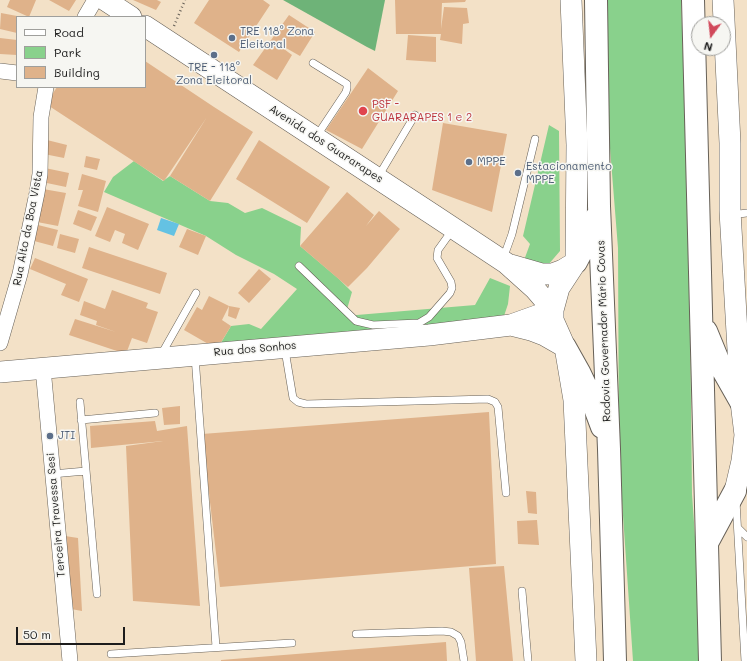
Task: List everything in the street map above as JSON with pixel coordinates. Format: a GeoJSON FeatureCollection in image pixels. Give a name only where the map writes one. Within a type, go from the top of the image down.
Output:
{"type":"FeatureCollection","features":[{"type":"Feature","properties":{"kind":"highway","name":"Rodovia Governador Mário Covas"},"geometry":{"type":"LineString","coordinates":[[596,0],[599,206],[609,449],[615,661]]}},
{"type":"Feature","properties":{"kind":"highway"},"geometry":{"type":"LineString","coordinates":[[693,0],[710,661]]}},
{"type":"Feature","properties":{"kind":"highway"},"geometry":{"type":"LineString","coordinates":[[576,262],[585,245],[599,206]]}},
{"type":"Feature","properties":{"kind":"highway"},"geometry":{"type":"LineString","coordinates":[[701,317],[720,365],[744,404]]}},
{"type":"Feature","properties":{"kind":"highway"},"geometry":{"type":"LineString","coordinates":[[565,347],[590,395],[609,449]]}},
{"type":"Feature","properties":{"kind":"highway"},"geometry":{"type":"LineString","coordinates":[[706,544],[735,491]]}},
{"type":"Feature","properties":{"kind":"main road"},"geometry":{"type":"LineString","coordinates":[[105,0],[129,16]]}},
{"type":"Feature","properties":{"kind":"main road"},"geometry":{"type":"LineString","coordinates":[[571,0],[576,144],[576,262],[559,288],[553,310],[553,320],[565,347],[574,400],[586,661]]}},
{"type":"Feature","properties":{"kind":"main road"},"geometry":{"type":"LineString","coordinates":[[723,0],[729,105],[738,214],[745,427],[745,441],[735,491]]}},
{"type":"Feature","properties":{"kind":"main road","name":"Avenida dos Guararapes"},"geometry":{"type":"LineString","coordinates":[[146,27],[504,262],[535,289],[553,310]]}},
{"type":"Feature","properties":{"kind":"main road","name":"Avenida dos Guararapes"},"geometry":{"type":"LineString","coordinates":[[504,262],[542,274],[549,274],[563,270],[576,262]]}},
{"type":"Feature","properties":{"kind":"main road","name":"Rua dos Sonhos"},"geometry":{"type":"LineString","coordinates":[[0,372],[429,334],[511,325],[553,310]]}},
{"type":"Feature","properties":{"kind":"main road","name":"Rua dos Sonhos"},"geometry":{"type":"LineString","coordinates":[[511,325],[544,335],[565,347]]}},
{"type":"Feature","properties":{"kind":"main road"},"geometry":{"type":"LineString","coordinates":[[735,491],[747,470]]}},
{"type":"Feature","properties":{"kind":"street"},"geometry":{"type":"LineString","coordinates":[[85,16],[95,0]]}},
{"type":"Feature","properties":{"kind":"street"},"geometry":{"type":"LineString","coordinates":[[0,71],[16,73]]}},
{"type":"Feature","properties":{"kind":"street","name":"Rua Alto da Boa Vista"},"geometry":{"type":"LineString","coordinates":[[0,343],[20,274],[37,193],[40,174],[41,117],[46,88]]}},
{"type":"Feature","properties":{"kind":"street","name":"Terceira Travessa Sesi"},"geometry":{"type":"LineString","coordinates":[[43,368],[70,661]]}},
{"type":"Feature","properties":{"kind":"lane"},"geometry":{"type":"LineString","coordinates":[[313,63],[347,84],[347,88],[342,98],[316,138]]}},
{"type":"Feature","properties":{"kind":"lane"},"geometry":{"type":"LineString","coordinates":[[378,178],[415,115]]}},
{"type":"Feature","properties":{"kind":"lane"},"geometry":{"type":"LineString","coordinates":[[504,262],[535,139]]}},
{"type":"Feature","properties":{"kind":"lane"},"geometry":{"type":"LineString","coordinates":[[299,266],[356,321],[374,325],[419,323],[429,317],[450,293],[452,288],[451,282],[436,258],[438,250],[453,228]]}},
{"type":"Feature","properties":{"kind":"lane"},"geometry":{"type":"LineString","coordinates":[[160,357],[196,293]]}},
{"type":"Feature","properties":{"kind":"lane"},"geometry":{"type":"LineString","coordinates":[[284,347],[293,398],[298,402],[306,404],[488,399],[495,402],[498,407],[506,493]]}},
{"type":"Feature","properties":{"kind":"lane"},"geometry":{"type":"LineString","coordinates":[[195,354],[216,647]]}},
{"type":"Feature","properties":{"kind":"lane"},"geometry":{"type":"LineString","coordinates":[[80,402],[98,594]]}},
{"type":"Feature","properties":{"kind":"lane"},"geometry":{"type":"LineString","coordinates":[[81,420],[155,413]]}},
{"type":"Feature","properties":{"kind":"lane"},"geometry":{"type":"LineString","coordinates":[[52,474],[86,471]]}},
{"type":"Feature","properties":{"kind":"lane"},"geometry":{"type":"LineString","coordinates":[[735,491],[746,648],[745,661]]}},
{"type":"Feature","properties":{"kind":"lane"},"geometry":{"type":"LineString","coordinates":[[738,528],[747,537]]}},
{"type":"Feature","properties":{"kind":"lane"},"geometry":{"type":"LineString","coordinates":[[522,591],[528,661]]}},
{"type":"Feature","properties":{"kind":"lane"},"geometry":{"type":"LineString","coordinates":[[356,634],[451,632],[458,636],[461,642],[464,661]]}},
{"type":"Feature","properties":{"kind":"lane"},"geometry":{"type":"LineString","coordinates":[[111,654],[292,643]]}},
{"type":"Feature","properties":{"kind":"path"},"geometry":{"type":"LineString","coordinates":[[168,41],[184,0]]}},
{"type":"Feature","properties":{"kind":"green space"},"geometry":{"type":"Polygon","coordinates":[[[283,0],[385,0],[375,51],[367,47],[283,0]]]}},
{"type":"Feature","properties":{"kind":"green space"},"geometry":{"type":"Polygon","coordinates":[[[601,0],[681,0],[689,226],[692,494],[698,579],[700,661],[633,661],[619,457],[618,248],[601,36],[601,0]]]}},
{"type":"Feature","properties":{"kind":"green space"},"geometry":{"type":"Polygon","coordinates":[[[549,125],[559,131],[560,251],[548,265],[523,263],[530,244],[523,236],[549,125]]]}},
{"type":"Feature","properties":{"kind":"green space"},"geometry":{"type":"Polygon","coordinates":[[[134,161],[163,181],[170,176],[210,201],[228,203],[245,213],[262,208],[301,227],[300,246],[352,292],[345,316],[475,305],[490,278],[510,286],[508,304],[502,322],[213,356],[231,326],[249,324],[261,329],[297,289],[274,274],[236,255],[206,236],[104,192],[113,177],[134,161]]]}},
{"type":"Feature","properties":{"kind":"water"},"geometry":{"type":"Polygon","coordinates":[[[161,218],[179,224],[174,236],[157,230],[161,218]]]}},
{"type":"Feature","properties":{"kind":"building"},"geometry":{"type":"Polygon","coordinates":[[[10,0],[36,0],[29,16],[7,7],[10,0]]]}},
{"type":"Feature","properties":{"kind":"building"},"geometry":{"type":"Polygon","coordinates":[[[49,0],[76,0],[69,11],[49,0]]]}},
{"type":"Feature","properties":{"kind":"building"},"geometry":{"type":"Polygon","coordinates":[[[133,0],[157,0],[161,2],[156,10],[133,0]]]}},
{"type":"Feature","properties":{"kind":"building","name":"TRE 118° Zona Eleitoral"},"geometry":{"type":"Polygon","coordinates":[[[209,0],[263,0],[270,5],[239,52],[194,23],[209,0]]]}},
{"type":"Feature","properties":{"kind":"building"},"geometry":{"type":"Polygon","coordinates":[[[395,0],[466,0],[465,2],[442,3],[441,29],[444,7],[467,8],[469,23],[463,24],[462,44],[440,40],[441,34],[396,34],[395,0]]]}},
{"type":"Feature","properties":{"kind":"building"},"geometry":{"type":"Polygon","coordinates":[[[1,13],[17,16],[16,33],[0,29],[1,13]]]}},
{"type":"Feature","properties":{"kind":"building"},"geometry":{"type":"Polygon","coordinates":[[[289,15],[315,32],[300,56],[272,40],[292,55],[277,80],[253,65],[289,15]]]}},
{"type":"Feature","properties":{"kind":"building"},"geometry":{"type":"Polygon","coordinates":[[[408,35],[436,37],[436,62],[406,60],[408,35]]]}},
{"type":"Feature","properties":{"kind":"building"},"geometry":{"type":"Polygon","coordinates":[[[0,38],[16,40],[16,55],[0,54],[0,38]]]}},
{"type":"Feature","properties":{"kind":"building"},"geometry":{"type":"Polygon","coordinates":[[[146,62],[253,132],[210,201],[170,176],[207,117],[164,181],[46,104],[56,88],[146,88],[146,62]]]}},
{"type":"Feature","properties":{"kind":"building","name":"PSF - GUARARAPES 1 e 2"},"geometry":{"type":"Polygon","coordinates":[[[368,68],[398,91],[362,149],[326,130],[368,68]]]}},
{"type":"Feature","properties":{"kind":"building","name":"MPPE"},"geometry":{"type":"Polygon","coordinates":[[[443,123],[507,134],[492,212],[432,190],[443,123]]]}},
{"type":"Feature","properties":{"kind":"building"},"geometry":{"type":"Polygon","coordinates":[[[47,140],[67,145],[64,158],[44,154],[47,140]]]}},
{"type":"Feature","properties":{"kind":"building"},"geometry":{"type":"Polygon","coordinates":[[[259,140],[330,187],[307,223],[236,179],[259,140]]]}},
{"type":"Feature","properties":{"kind":"building"},"geometry":{"type":"Polygon","coordinates":[[[86,156],[100,159],[97,170],[84,167],[86,156]]]}},
{"type":"Feature","properties":{"kind":"building"},"geometry":{"type":"Polygon","coordinates":[[[45,168],[69,173],[66,187],[42,182],[45,168]]]}},
{"type":"Feature","properties":{"kind":"building"},"geometry":{"type":"Polygon","coordinates":[[[82,174],[106,181],[98,212],[78,206],[83,190],[78,190],[82,174]]]}},
{"type":"Feature","properties":{"kind":"building"},"geometry":{"type":"Polygon","coordinates":[[[43,189],[66,193],[58,226],[37,222],[43,189]]]}},
{"type":"Feature","properties":{"kind":"building"},"geometry":{"type":"Polygon","coordinates":[[[347,192],[374,215],[366,226],[379,211],[400,229],[367,268],[348,287],[300,246],[347,192]]]}},
{"type":"Feature","properties":{"kind":"building"},"geometry":{"type":"Polygon","coordinates":[[[107,207],[149,224],[138,250],[122,243],[125,234],[115,230],[110,242],[95,236],[107,207]]]}},
{"type":"Feature","properties":{"kind":"building"},"geometry":{"type":"Polygon","coordinates":[[[78,210],[97,217],[91,231],[73,224],[78,210]]]}},
{"type":"Feature","properties":{"kind":"building"},"geometry":{"type":"Polygon","coordinates":[[[38,225],[58,230],[53,246],[34,241],[38,225]]]}},
{"type":"Feature","properties":{"kind":"building"},"geometry":{"type":"Polygon","coordinates":[[[187,229],[206,236],[198,255],[179,247],[187,229]]]}},
{"type":"Feature","properties":{"kind":"building"},"geometry":{"type":"Polygon","coordinates":[[[60,234],[79,239],[75,253],[57,248],[60,234]]]}},
{"type":"Feature","properties":{"kind":"building"},"geometry":{"type":"Polygon","coordinates":[[[89,247],[167,273],[160,294],[82,268],[89,247]]]}},
{"type":"Feature","properties":{"kind":"building"},"geometry":{"type":"Polygon","coordinates":[[[35,258],[88,279],[79,302],[61,295],[66,284],[30,269],[35,258]]]}},
{"type":"Feature","properties":{"kind":"building"},"geometry":{"type":"Polygon","coordinates":[[[259,269],[271,279],[249,303],[238,293],[259,269]]]}},
{"type":"Feature","properties":{"kind":"building"},"geometry":{"type":"Polygon","coordinates":[[[112,290],[148,303],[146,308],[158,312],[147,343],[132,338],[126,354],[69,335],[75,319],[116,332],[96,325],[97,321],[80,315],[84,301],[105,309],[112,290]]]}},
{"type":"Feature","properties":{"kind":"building"},"geometry":{"type":"Polygon","coordinates":[[[209,296],[229,306],[222,320],[231,326],[217,349],[184,330],[197,307],[202,310],[209,296]]]}},
{"type":"Feature","properties":{"kind":"building"},"geometry":{"type":"Polygon","coordinates":[[[229,306],[240,308],[236,319],[228,316],[229,306]]]}},
{"type":"Feature","properties":{"kind":"building"},"geometry":{"type":"Polygon","coordinates":[[[180,406],[180,424],[164,425],[162,408],[180,406]]]}},
{"type":"Feature","properties":{"kind":"building"},"geometry":{"type":"Polygon","coordinates":[[[489,412],[496,564],[220,587],[202,434],[489,412]]]}},
{"type":"Feature","properties":{"kind":"building"},"geometry":{"type":"Polygon","coordinates":[[[155,421],[157,431],[187,426],[200,606],[133,601],[126,446],[163,441],[91,448],[90,426],[155,421]]]}},
{"type":"Feature","properties":{"kind":"building"},"geometry":{"type":"Polygon","coordinates":[[[526,491],[536,492],[537,514],[528,513],[526,491]]]}},
{"type":"Feature","properties":{"kind":"building"},"geometry":{"type":"Polygon","coordinates":[[[537,520],[539,545],[518,544],[517,521],[537,520]]]}},
{"type":"Feature","properties":{"kind":"building"},"geometry":{"type":"Polygon","coordinates":[[[65,536],[78,538],[82,611],[71,609],[65,536]]]}},
{"type":"Feature","properties":{"kind":"building"},"geometry":{"type":"Polygon","coordinates":[[[504,566],[513,661],[476,661],[469,568],[504,566]]]}},
{"type":"Feature","properties":{"kind":"building"},"geometry":{"type":"Polygon","coordinates":[[[446,642],[447,661],[221,661],[221,660],[446,642]]]}},
{"type":"Feature","properties":{"kind":"place","name":"TRE 118° Zona Eleitoral"},"geometry":{"type":"Point","coordinates":[232,38]}},
{"type":"Feature","properties":{"kind":"place","name":"TRE - 118° Zona Eleitoral"},"geometry":{"type":"Point","coordinates":[214,55]}},
{"type":"Feature","properties":{"kind":"place","name":"PSF - GUARARAPES 1 e 2"},"geometry":{"type":"Point","coordinates":[363,111]}},
{"type":"Feature","properties":{"kind":"place","name":"MPPE"},"geometry":{"type":"Point","coordinates":[469,162]}},
{"type":"Feature","properties":{"kind":"place","name":"Estacionamento MPPE"},"geometry":{"type":"Point","coordinates":[518,173]}},
{"type":"Feature","properties":{"kind":"place","name":"JTI"},"geometry":{"type":"Point","coordinates":[50,436]}}]}
